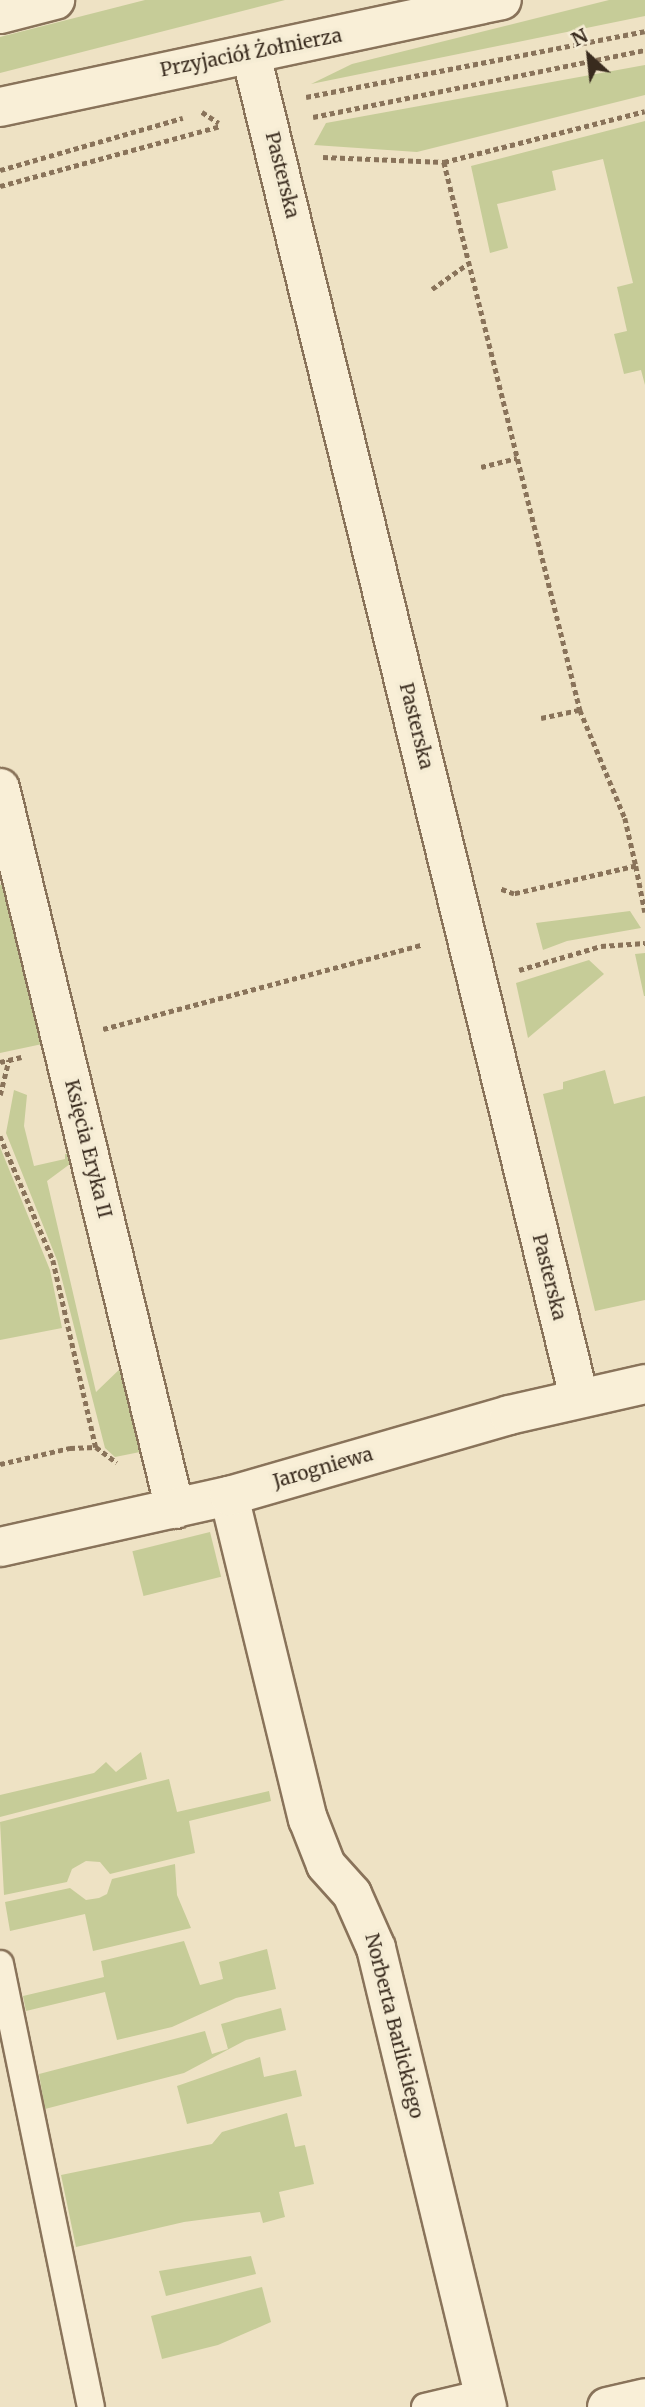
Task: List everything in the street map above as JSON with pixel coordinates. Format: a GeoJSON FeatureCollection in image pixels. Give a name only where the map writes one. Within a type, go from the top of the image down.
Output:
{"type":"FeatureCollection","features":[{"type":"Feature","properties":{"kind":"street"},"geometry":{"type":"LineString","coordinates":[[0,14],[55,0]]}},
{"type":"Feature","properties":{"kind":"street","name":"Przyjaciół Żołnierza"},"geometry":{"type":"LineString","coordinates":[[0,107],[129,76],[251,55],[502,0]]}},
{"type":"Feature","properties":{"kind":"street","name":"Pasterska"},"geometry":{"type":"LineString","coordinates":[[251,55],[579,1397]]}},
{"type":"Feature","properties":{"kind":"street","name":"Księcia Eryka II"},"geometry":{"type":"LineString","coordinates":[[0,788],[172,1497]]}},
{"type":"Feature","properties":{"kind":"street","name":"Jarogniewa"},"geometry":{"type":"LineString","coordinates":[[0,1547],[172,1497],[229,1496],[579,1397],[645,1384]]}},
{"type":"Feature","properties":{"kind":"street","name":"Norberta Barlickiego"},"geometry":{"type":"LineString","coordinates":[[229,1496],[308,1819],[326,1864],[352,1894],[376,1948],[486,2400]]}},
{"type":"Feature","properties":{"kind":"street"},"geometry":{"type":"LineString","coordinates":[[607,2407],[645,2398]]}},
{"type":"Feature","properties":{"kind":"lane"},"geometry":{"type":"LineString","coordinates":[[0,1964],[91,2407]]}},
{"type":"Feature","properties":{"kind":"lane"},"geometry":{"type":"LineString","coordinates":[[425,2407],[486,2400]]}},
{"type":"Feature","properties":{"kind":"path"},"geometry":{"type":"LineString","coordinates":[[304,97],[645,31]]}},
{"type":"Feature","properties":{"kind":"path"},"geometry":{"type":"LineString","coordinates":[[318,95],[306,118],[645,50]]}},
{"type":"Feature","properties":{"kind":"path"},"geometry":{"type":"LineString","coordinates":[[0,170],[202,112],[214,111]]}},
{"type":"Feature","properties":{"kind":"path"},"geometry":{"type":"LineString","coordinates":[[309,157],[444,162],[645,111]]}},
{"type":"Feature","properties":{"kind":"path"},"geometry":{"type":"LineString","coordinates":[[202,112],[232,132]]}},
{"type":"Feature","properties":{"kind":"path"},"geometry":{"type":"LineString","coordinates":[[0,186],[232,125]]}},
{"type":"Feature","properties":{"kind":"path"},"geometry":{"type":"LineString","coordinates":[[444,162],[580,710],[625,818],[635,856]]}},
{"type":"Feature","properties":{"kind":"path"},"geometry":{"type":"LineString","coordinates":[[432,289],[469,262]]}},
{"type":"Feature","properties":{"kind":"path"},"geometry":{"type":"LineString","coordinates":[[481,467],[517,458]]}},
{"type":"Feature","properties":{"kind":"path"},"geometry":{"type":"LineString","coordinates":[[541,718],[580,710]]}},
{"type":"Feature","properties":{"kind":"path"},"geometry":{"type":"LineString","coordinates":[[636,866],[645,912]]}},
{"type":"Feature","properties":{"kind":"path"},"geometry":{"type":"LineString","coordinates":[[61,1040],[466,933]]}},
{"type":"Feature","properties":{"kind":"path"},"geometry":{"type":"LineString","coordinates":[[505,974],[601,946],[645,943]]}},
{"type":"Feature","properties":{"kind":"path"},"geometry":{"type":"LineString","coordinates":[[0,1095],[9,1060]]}},
{"type":"Feature","properties":{"kind":"path"},"geometry":{"type":"LineString","coordinates":[[0,1136],[53,1260],[96,1447],[143,1484],[172,1497]]}},
{"type":"Feature","properties":{"kind":"path"},"geometry":{"type":"LineString","coordinates":[[0,1464],[96,1447]]}},
{"type":"Feature","properties":{"kind":"green space"},"geometry":{"type":"Polygon","coordinates":[[[145,0],[285,0],[0,73],[0,37],[145,0]]]}},
{"type":"Feature","properties":{"kind":"green space"},"geometry":{"type":"Polygon","coordinates":[[[609,0],[645,0],[645,16],[311,84],[352,64],[609,0]]]}},
{"type":"Feature","properties":{"kind":"green space"},"geometry":{"type":"Polygon","coordinates":[[[645,65],[645,95],[417,152],[314,145],[326,123],[645,65]]]}},
{"type":"Feature","properties":{"kind":"green space"},"geometry":{"type":"Polygon","coordinates":[[[645,121],[645,385],[641,370],[624,374],[614,334],[627,331],[617,287],[633,283],[603,159],[552,171],[556,190],[497,204],[508,248],[490,253],[471,166],[645,121]]]}},
{"type":"Feature","properties":{"kind":"green space"},"geometry":{"type":"Polygon","coordinates":[[[7,883],[47,1043],[0,1053],[0,885],[7,883]]]}},
{"type":"Feature","properties":{"kind":"green space"},"geometry":{"type":"Polygon","coordinates":[[[630,911],[641,928],[567,941],[543,950],[536,923],[630,911]]]}},
{"type":"Feature","properties":{"kind":"green space"},"geometry":{"type":"Polygon","coordinates":[[[645,953],[645,996],[644,996],[635,954],[645,953]]]}},
{"type":"Feature","properties":{"kind":"green space"},"geometry":{"type":"Polygon","coordinates":[[[589,960],[604,974],[528,1038],[516,983],[589,960]]]}},
{"type":"Feature","properties":{"kind":"green space"},"geometry":{"type":"Polygon","coordinates":[[[605,1070],[614,1104],[645,1096],[645,1300],[595,1311],[543,1094],[563,1089],[563,1082],[605,1070]]]}},
{"type":"Feature","properties":{"kind":"green space"},"geometry":{"type":"Polygon","coordinates":[[[14,1090],[27,1095],[24,1126],[34,1166],[65,1159],[65,1154],[73,1153],[74,1161],[47,1181],[96,1392],[124,1365],[140,1452],[115,1457],[105,1448],[57,1260],[6,1133],[14,1090]]]}},
{"type":"Feature","properties":{"kind":"green space"},"geometry":{"type":"Polygon","coordinates":[[[0,1147],[50,1270],[62,1328],[0,1340],[0,1147]]]}},
{"type":"Feature","properties":{"kind":"green space"},"geometry":{"type":"Polygon","coordinates":[[[210,1532],[221,1577],[144,1596],[132,1551],[210,1532]]]}},
{"type":"Feature","properties":{"kind":"green space"},"geometry":{"type":"Polygon","coordinates":[[[141,1752],[147,1779],[0,1817],[0,1795],[94,1773],[106,1762],[116,1772],[141,1752]]]}},
{"type":"Feature","properties":{"kind":"green space"},"geometry":{"type":"Polygon","coordinates":[[[169,1779],[177,1812],[269,1791],[271,1801],[189,1821],[195,1853],[110,1874],[100,1862],[86,1861],[72,1869],[67,1882],[4,1895],[0,1822],[169,1779]]]}},
{"type":"Feature","properties":{"kind":"green space"},"geometry":{"type":"Polygon","coordinates":[[[175,1864],[177,1895],[191,1928],[93,1951],[85,1914],[10,1931],[5,1902],[70,1888],[86,1900],[99,1898],[107,1894],[112,1879],[175,1864]]]}},
{"type":"Feature","properties":{"kind":"green space"},"geometry":{"type":"Polygon","coordinates":[[[184,1941],[200,1985],[223,1979],[219,1962],[267,1949],[276,1989],[236,1998],[172,2027],[117,2040],[105,1992],[26,2011],[23,1996],[104,1977],[101,1961],[184,1941]]]}},
{"type":"Feature","properties":{"kind":"green space"},"geometry":{"type":"Polygon","coordinates":[[[281,2008],[286,2030],[246,2040],[184,2073],[45,2109],[39,2074],[205,2031],[212,2054],[228,2049],[221,2024],[281,2008]]]}},
{"type":"Feature","properties":{"kind":"green space"},"geometry":{"type":"Polygon","coordinates":[[[260,2057],[264,2077],[296,2070],[302,2096],[187,2124],[177,2086],[260,2057]]]}},
{"type":"Feature","properties":{"kind":"green space"},"geometry":{"type":"Polygon","coordinates":[[[287,2113],[295,2147],[305,2145],[314,2184],[279,2192],[285,2217],[263,2223],[260,2212],[184,2222],[76,2247],[61,2175],[212,2144],[222,2132],[287,2113]]]}},
{"type":"Feature","properties":{"kind":"green space"},"geometry":{"type":"Polygon","coordinates":[[[251,2256],[256,2274],[166,2296],[159,2271],[251,2256]]]}},
{"type":"Feature","properties":{"kind":"green space"},"geometry":{"type":"Polygon","coordinates":[[[262,2287],[271,2322],[218,2345],[162,2359],[151,2316],[262,2287]]]}}]}
